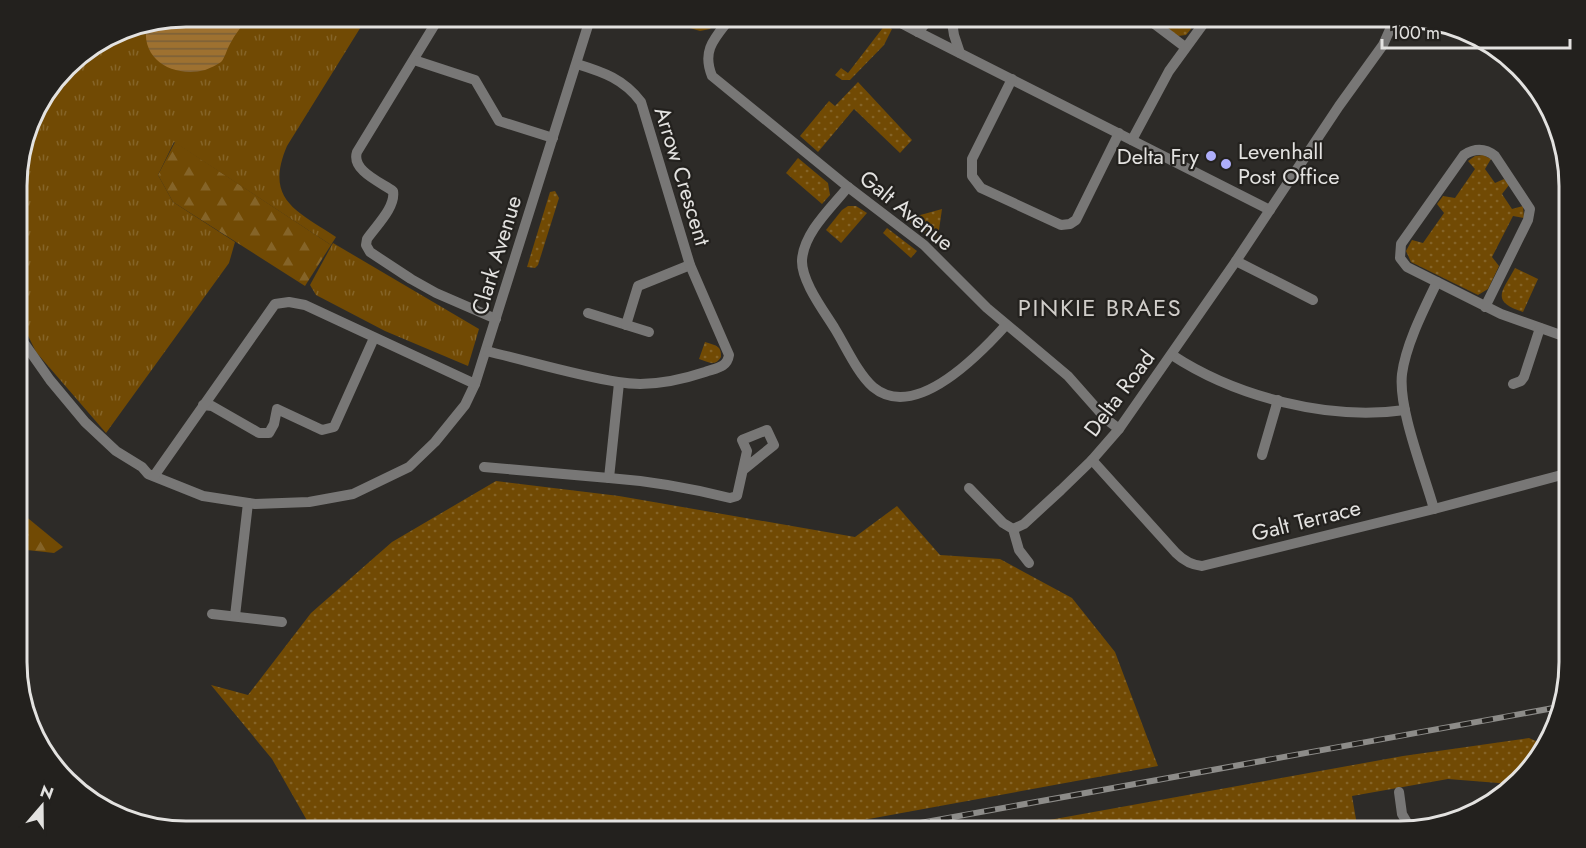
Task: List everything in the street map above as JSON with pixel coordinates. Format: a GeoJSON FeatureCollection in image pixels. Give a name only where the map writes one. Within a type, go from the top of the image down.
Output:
{"type":"FeatureCollection","features":[{"type":"Feature","properties":{"kind":"street"},"geometry":{"type":"LineString","coordinates":[[434,27],[355,158],[357,165],[393,191],[394,196],[392,204],[367,239],[366,245],[370,252],[411,279],[436,293],[496,319]]}},
{"type":"Feature","properties":{"kind":"street","name":"Clark Avenue"},"geometry":{"type":"LineString","coordinates":[[27,347],[50,380],[85,422],[117,451],[154,476],[203,496],[248,503],[309,502],[353,494],[406,469],[435,442],[465,405],[475,384],[588,27]]}},
{"type":"Feature","properties":{"kind":"street","name":"Galt Avenue"},"geometry":{"type":"LineString","coordinates":[[724,27],[712,42],[708,54],[708,66],[712,76],[848,187],[924,245],[1006,325],[1068,376],[1106,419],[1119,429]]}},
{"type":"Feature","properties":{"kind":"street"},"geometry":{"type":"LineString","coordinates":[[909,27],[1270,210]]}},
{"type":"Feature","properties":{"kind":"street"},"geometry":{"type":"LineString","coordinates":[[918,32],[922,27]]}},
{"type":"Feature","properties":{"kind":"street"},"geometry":{"type":"LineString","coordinates":[[953,27],[960,53]]}},
{"type":"Feature","properties":{"kind":"street"},"geometry":{"type":"LineString","coordinates":[[1159,27],[1185,47]]}},
{"type":"Feature","properties":{"kind":"street"},"geometry":{"type":"LineString","coordinates":[[1132,140],[1169,70],[1201,27]]}},
{"type":"Feature","properties":{"kind":"street","name":"Delta Road"},"geometry":{"type":"LineString","coordinates":[[1013,529],[1024,524],[1092,460],[1119,429],[1383,45],[1391,27]]}},
{"type":"Feature","properties":{"kind":"street"},"geometry":{"type":"LineString","coordinates":[[414,60],[475,80],[499,121],[553,138]]}},
{"type":"Feature","properties":{"kind":"street","name":"Arrow Crescent"},"geometry":{"type":"LineString","coordinates":[[486,351],[619,383],[660,382],[688,378],[722,367],[728,360],[729,355],[690,265],[641,102],[630,88],[614,77],[577,63]]}},
{"type":"Feature","properties":{"kind":"street"},"geometry":{"type":"LineString","coordinates":[[1012,79],[972,159],[972,176],[981,188],[1061,225],[1070,224],[1076,220],[1119,133]]}},
{"type":"Feature","properties":{"kind":"street"},"geometry":{"type":"LineString","coordinates":[[1485,307],[1531,215],[1528,204],[1495,156],[1480,149],[1464,155],[1401,244],[1399,253],[1403,263],[1485,307],[1559,335]]}},
{"type":"Feature","properties":{"kind":"street"},"geometry":{"type":"LineString","coordinates":[[848,187],[808,239],[804,250],[803,269],[821,306],[863,375],[874,388],[899,398],[918,395],[966,365],[1006,325]]}},
{"type":"Feature","properties":{"kind":"street"},"geometry":{"type":"LineString","coordinates":[[1236,261],[1313,300]]}},
{"type":"Feature","properties":{"kind":"street","name":"Arrow Crescent"},"geometry":{"type":"LineString","coordinates":[[626,325],[638,286],[690,265]]}},
{"type":"Feature","properties":{"kind":"street"},"geometry":{"type":"LineString","coordinates":[[1434,509],[1405,410],[1401,388],[1405,357],[1437,282]]}},
{"type":"Feature","properties":{"kind":"street"},"geometry":{"type":"LineString","coordinates":[[154,476],[275,304],[289,302],[305,305],[475,384]]}},
{"type":"Feature","properties":{"kind":"street"},"geometry":{"type":"LineString","coordinates":[[588,313],[649,332]]}},
{"type":"Feature","properties":{"kind":"street"},"geometry":{"type":"LineString","coordinates":[[1513,384],[1524,377],[1540,328]]}},
{"type":"Feature","properties":{"kind":"street"},"geometry":{"type":"LineString","coordinates":[[203,405],[212,406],[259,433],[269,433],[274,424],[277,409],[322,430],[334,427],[374,338]]}},
{"type":"Feature","properties":{"kind":"street"},"geometry":{"type":"LineString","coordinates":[[1172,354],[1202,372],[1225,382],[1278,400],[1317,409],[1339,411],[1405,410]]}},
{"type":"Feature","properties":{"kind":"street"},"geometry":{"type":"LineString","coordinates":[[609,478],[619,383]]}},
{"type":"Feature","properties":{"kind":"street"},"geometry":{"type":"LineString","coordinates":[[1262,455],[1278,400]]}},
{"type":"Feature","properties":{"kind":"street","name":"Galt Terrace"},"geometry":{"type":"LineString","coordinates":[[1092,460],[1176,553],[1184,560],[1202,566],[1559,476]]}},
{"type":"Feature","properties":{"kind":"street"},"geometry":{"type":"LineString","coordinates":[[484,467],[650,481],[688,487],[730,498],[737,496],[743,470]]}},
{"type":"Feature","properties":{"kind":"street"},"geometry":{"type":"LineString","coordinates":[[969,488],[1003,523],[1013,529],[1019,550],[1029,563]]}},
{"type":"Feature","properties":{"kind":"street"},"geometry":{"type":"LineString","coordinates":[[235,616],[248,503]]}},
{"type":"Feature","properties":{"kind":"street"},"geometry":{"type":"LineString","coordinates":[[212,614],[282,622]]}},
{"type":"Feature","properties":{"kind":"street"},"geometry":{"type":"LineString","coordinates":[[1400,792],[1402,814],[1406,821]]}},
{"type":"Feature","properties":{"kind":"green space"},"geometry":{"type":"Polygon","coordinates":[[[175,27],[361,27],[287,146],[281,164],[279,179],[282,192],[288,202],[297,211],[336,237],[331,245],[174,142],[158,175],[173,202],[235,242],[229,263],[106,433],[36,352],[27,334],[28,165],[35,135],[43,116],[66,81],[81,66],[106,48],[125,39],[155,30],[175,27]]]}},
{"type":"Feature","properties":{"kind":"green space"},"geometry":{"type":"Polygon","coordinates":[[[687,27],[712,27],[700,31],[687,27]]]}},
{"type":"Feature","properties":{"kind":"green space"},"geometry":{"type":"Polygon","coordinates":[[[883,27],[892,29],[884,45],[850,80],[842,80],[835,75],[841,68],[848,73],[883,27]]]}},
{"type":"Feature","properties":{"kind":"green space"},"geometry":{"type":"Polygon","coordinates":[[[1190,27],[1191,29],[1186,35],[1178,36],[1165,28],[1190,27]]]}},
{"type":"Feature","properties":{"kind":"green space"},"geometry":{"type":"Polygon","coordinates":[[[858,82],[912,140],[900,153],[854,109],[818,152],[800,136],[829,101],[835,106],[858,82]]]}},
{"type":"Feature","properties":{"kind":"green space"},"geometry":{"type":"Polygon","coordinates":[[[175,142],[331,245],[305,286],[173,202],[158,175],[175,142]]]}},
{"type":"Feature","properties":{"kind":"green space"},"geometry":{"type":"Polygon","coordinates":[[[1483,155],[1491,159],[1485,169],[1495,183],[1504,179],[1509,185],[1502,194],[1512,209],[1523,206],[1524,218],[1513,216],[1492,257],[1499,266],[1488,289],[1478,295],[1411,262],[1406,251],[1412,240],[1423,243],[1444,213],[1437,204],[1443,196],[1455,198],[1475,169],[1468,161],[1475,156],[1483,155]]]}},
{"type":"Feature","properties":{"kind":"green space"},"geometry":{"type":"Polygon","coordinates":[[[798,158],[828,183],[830,195],[822,204],[786,173],[798,158]]]}},
{"type":"Feature","properties":{"kind":"green space"},"geometry":{"type":"Polygon","coordinates":[[[555,191],[559,198],[538,265],[535,268],[527,267],[550,192],[555,191]]]}},
{"type":"Feature","properties":{"kind":"green space"},"geometry":{"type":"Polygon","coordinates":[[[848,206],[856,206],[867,213],[841,243],[826,230],[848,206]]]}},
{"type":"Feature","properties":{"kind":"green space"},"geometry":{"type":"Polygon","coordinates":[[[942,209],[937,244],[906,219],[942,209]]]}},
{"type":"Feature","properties":{"kind":"green space"},"geometry":{"type":"Polygon","coordinates":[[[887,228],[917,251],[911,258],[883,233],[887,228]]]}},
{"type":"Feature","properties":{"kind":"green space"},"geometry":{"type":"Polygon","coordinates":[[[333,243],[479,329],[468,366],[385,331],[316,295],[310,285],[333,243]]]}},
{"type":"Feature","properties":{"kind":"green space"},"geometry":{"type":"Polygon","coordinates":[[[1515,268],[1538,279],[1523,312],[1506,304],[1502,295],[1515,268]]]}},
{"type":"Feature","properties":{"kind":"green space"},"geometry":{"type":"Polygon","coordinates":[[[705,342],[717,346],[720,350],[721,357],[716,362],[711,363],[699,359],[705,342]]]}},
{"type":"Feature","properties":{"kind":"green space"},"geometry":{"type":"Polygon","coordinates":[[[496,481],[619,496],[855,537],[897,506],[940,555],[1000,559],[1072,598],[1115,652],[1158,766],[858,821],[307,821],[272,759],[211,685],[248,695],[311,613],[392,542],[496,481]]]}},
{"type":"Feature","properties":{"kind":"green space"},"geometry":{"type":"Polygon","coordinates":[[[27,517],[63,547],[54,553],[27,550],[27,517]]]}},
{"type":"Feature","properties":{"kind":"green space"},"geometry":{"type":"Polygon","coordinates":[[[1529,738],[1537,742],[1520,767],[1503,783],[1448,779],[1352,796],[1356,821],[1043,821],[1403,756],[1529,738]]]}},
{"type":"Feature","properties":{"kind":"shaded area"},"geometry":{"type":"Polygon","coordinates":[[[175,27],[241,27],[222,61],[205,70],[193,72],[171,68],[161,63],[148,48],[146,32],[175,27]]]}},
{"type":"Feature","properties":{"kind":"railway"},"geometry":{"type":"LineString","coordinates":[[931,821],[1552,708]]}},
{"type":"Feature","properties":{"kind":"place","name":"Delta Fry"},"geometry":{"type":"Point","coordinates":[1211,156]}},
{"type":"Feature","properties":{"kind":"place","name":"Levenhall Post Office"},"geometry":{"type":"Point","coordinates":[1226,164]}},
{"type":"Feature","properties":{"kind":"district","name":"PINKIE BRAES"},"geometry":{"type":"Point","coordinates":[1100,308]}}]}
